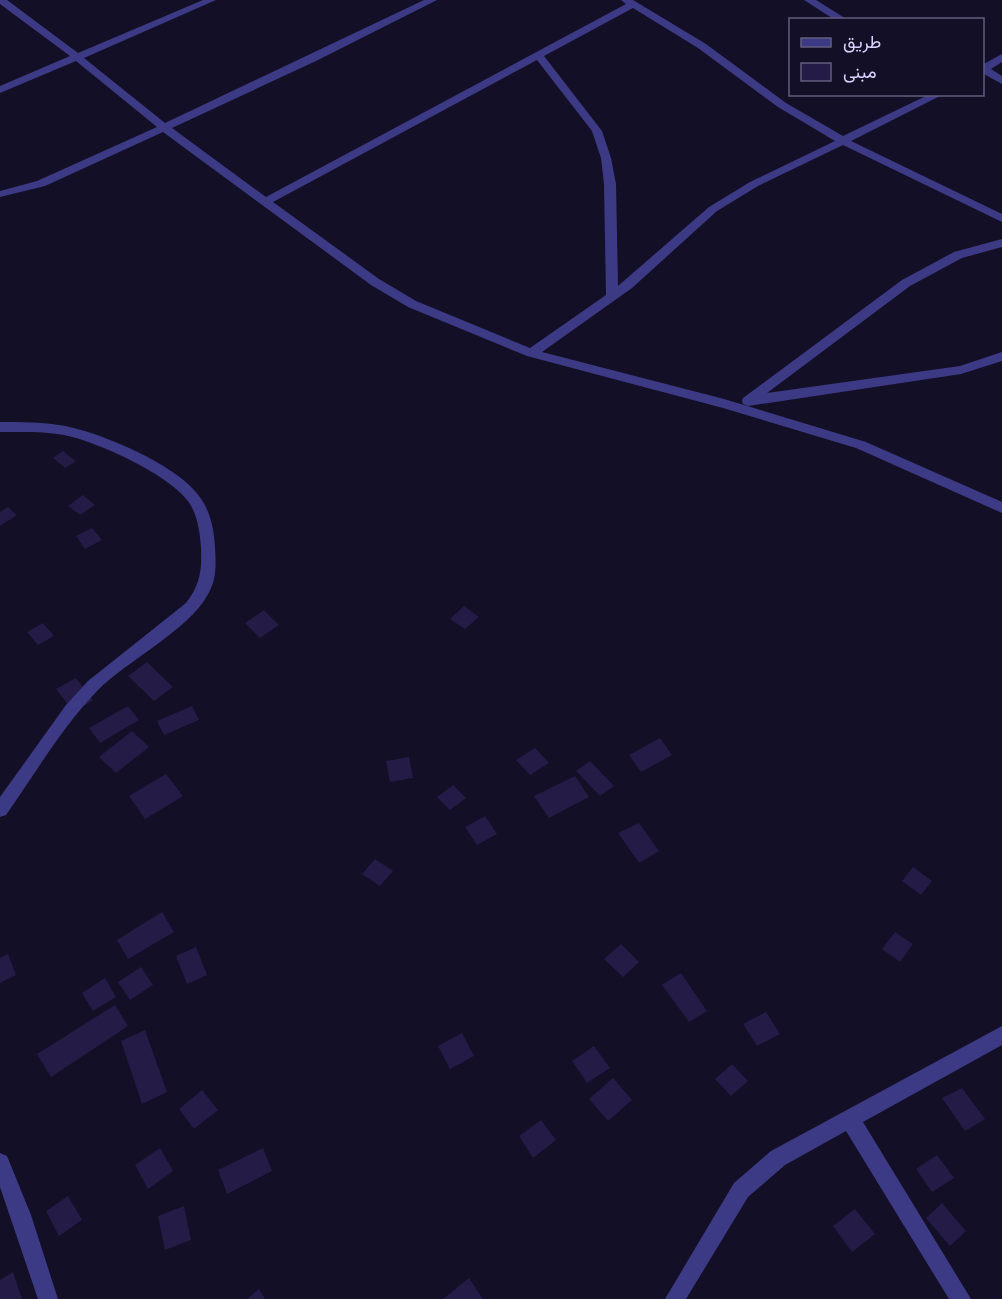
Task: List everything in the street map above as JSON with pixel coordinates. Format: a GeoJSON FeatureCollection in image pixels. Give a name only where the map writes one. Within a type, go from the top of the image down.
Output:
{"type":"FeatureCollection","features":[{"type":"Feature","properties":{"kind":"street"},"geometry":{"type":"LineString","coordinates":[[1,0],[77,57],[164,128],[375,282],[412,304],[531,353],[724,404],[861,445],[1002,508]]}},
{"type":"Feature","properties":{"kind":"street"},"geometry":{"type":"LineString","coordinates":[[0,90],[212,0]]}},
{"type":"Feature","properties":{"kind":"street"},"geometry":{"type":"LineString","coordinates":[[0,194],[26,189],[164,128],[432,0]]}},
{"type":"Feature","properties":{"kind":"street"},"geometry":{"type":"LineString","coordinates":[[809,0],[840,18]]}},
{"type":"Feature","properties":{"kind":"street"},"geometry":{"type":"LineString","coordinates":[[266,201],[539,56],[629,2],[702,45],[782,105],[843,141],[1002,218]]}},
{"type":"Feature","properties":{"kind":"street"},"geometry":{"type":"LineString","coordinates":[[539,56],[597,131],[606,158],[610,184],[612,297]]}},
{"type":"Feature","properties":{"kind":"street"},"geometry":{"type":"LineString","coordinates":[[984,69],[1002,57]]}},
{"type":"Feature","properties":{"kind":"street"},"geometry":{"type":"LineString","coordinates":[[984,71],[1002,81]]}},
{"type":"Feature","properties":{"kind":"street"},"geometry":{"type":"LineString","coordinates":[[531,353],[612,297],[713,208],[754,184],[935,96]]}},
{"type":"Feature","properties":{"kind":"street"},"geometry":{"type":"LineString","coordinates":[[748,401],[906,283],[958,255],[1002,243]]}},
{"type":"Feature","properties":{"kind":"street"},"geometry":{"type":"LineString","coordinates":[[724,404],[961,370],[1002,356]]}},
{"type":"Feature","properties":{"kind":"street"},"geometry":{"type":"LineString","coordinates":[[0,427],[35,427],[68,431],[104,444],[154,468],[182,486],[194,498],[202,518],[208,539],[210,578],[202,594],[191,608],[93,685],[71,710],[0,810]]}},
{"type":"Feature","properties":{"kind":"street"},"geometry":{"type":"LineString","coordinates":[[675,1299],[741,1190],[758,1173],[778,1158],[1002,1035]]}},
{"type":"Feature","properties":{"kind":"street"},"geometry":{"type":"LineString","coordinates":[[850,1119],[961,1299]]}},
{"type":"Feature","properties":{"kind":"street"},"geometry":{"type":"LineString","coordinates":[[0,1163],[21,1215],[48,1299]]}},
{"type":"Feature","properties":{"kind":"building"},"geometry":{"type":"Polygon","coordinates":[[[63,451],[76,461],[65,468],[53,458],[63,451]]]}},
{"type":"Feature","properties":{"kind":"building"},"geometry":{"type":"Polygon","coordinates":[[[83,495],[95,505],[80,515],[68,506],[83,495]]]}},
{"type":"Feature","properties":{"kind":"building"},"geometry":{"type":"Polygon","coordinates":[[[8,507],[17,515],[0,526],[0,512],[8,507]]]}},
{"type":"Feature","properties":{"kind":"building"},"geometry":{"type":"Polygon","coordinates":[[[92,528],[102,540],[85,549],[76,536],[92,528]]]}},
{"type":"Feature","properties":{"kind":"building"},"geometry":{"type":"Polygon","coordinates":[[[464,606],[479,617],[465,629],[450,619],[464,606]]]}},
{"type":"Feature","properties":{"kind":"building"},"geometry":{"type":"Polygon","coordinates":[[[264,610],[279,625],[260,638],[245,623],[264,610]]]}},
{"type":"Feature","properties":{"kind":"building"},"geometry":{"type":"Polygon","coordinates":[[[43,623],[54,636],[38,645],[27,632],[43,623]]]}},
{"type":"Feature","properties":{"kind":"building"},"geometry":{"type":"Polygon","coordinates":[[[147,662],[173,687],[154,701],[128,676],[147,662]]]}},
{"type":"Feature","properties":{"kind":"building"},"geometry":{"type":"Polygon","coordinates":[[[76,678],[93,700],[74,712],[56,689],[76,678]]]}},
{"type":"Feature","properties":{"kind":"building"},"geometry":{"type":"Polygon","coordinates":[[[128,706],[139,720],[100,743],[89,728],[128,706]]]}},
{"type":"Feature","properties":{"kind":"building"},"geometry":{"type":"Polygon","coordinates":[[[192,706],[199,720],[164,735],[157,721],[192,706]]]}},
{"type":"Feature","properties":{"kind":"building"},"geometry":{"type":"Polygon","coordinates":[[[132,731],[149,747],[116,773],[99,757],[132,731]]]}},
{"type":"Feature","properties":{"kind":"building"},"geometry":{"type":"Polygon","coordinates":[[[660,738],[672,755],[641,772],[629,755],[660,738]]]}},
{"type":"Feature","properties":{"kind":"building"},"geometry":{"type":"Polygon","coordinates":[[[535,748],[549,763],[530,775],[516,760],[535,748]]]}},
{"type":"Feature","properties":{"kind":"building"},"geometry":{"type":"Polygon","coordinates":[[[409,757],[413,778],[390,782],[386,761],[409,757]]]}},
{"type":"Feature","properties":{"kind":"building"},"geometry":{"type":"Polygon","coordinates":[[[590,761],[614,786],[600,796],[576,771],[590,761]]]}},
{"type":"Feature","properties":{"kind":"building"},"geometry":{"type":"Polygon","coordinates":[[[166,774],[183,796],[145,819],[129,796],[166,774]]]}},
{"type":"Feature","properties":{"kind":"building"},"geometry":{"type":"Polygon","coordinates":[[[575,776],[589,797],[549,818],[534,796],[575,776]]]}},
{"type":"Feature","properties":{"kind":"building"},"geometry":{"type":"Polygon","coordinates":[[[453,785],[466,798],[450,810],[437,797],[453,785]]]}},
{"type":"Feature","properties":{"kind":"building"},"geometry":{"type":"Polygon","coordinates":[[[485,816],[497,834],[477,845],[465,827],[485,816]]]}},
{"type":"Feature","properties":{"kind":"building"},"geometry":{"type":"Polygon","coordinates":[[[639,823],[659,851],[639,863],[618,833],[639,823]]]}},
{"type":"Feature","properties":{"kind":"building"},"geometry":{"type":"Polygon","coordinates":[[[375,859],[393,871],[380,886],[362,874],[375,859]]]}},
{"type":"Feature","properties":{"kind":"building"},"geometry":{"type":"Polygon","coordinates":[[[913,867],[932,881],[921,895],[902,881],[913,867]]]}},
{"type":"Feature","properties":{"kind":"building"},"geometry":{"type":"Polygon","coordinates":[[[162,912],[174,932],[128,959],[117,940],[162,912]]]}},
{"type":"Feature","properties":{"kind":"building"},"geometry":{"type":"Polygon","coordinates":[[[895,932],[913,944],[900,962],[882,949],[895,932]]]}},
{"type":"Feature","properties":{"kind":"building"},"geometry":{"type":"Polygon","coordinates":[[[621,944],[639,962],[623,977],[604,959],[621,944]]]}},
{"type":"Feature","properties":{"kind":"building"},"geometry":{"type":"Polygon","coordinates":[[[196,947],[207,975],[187,984],[176,956],[196,947]]]}},
{"type":"Feature","properties":{"kind":"building"},"geometry":{"type":"Polygon","coordinates":[[[8,954],[16,975],[0,983],[0,958],[8,954]]]}},
{"type":"Feature","properties":{"kind":"building"},"geometry":{"type":"Polygon","coordinates":[[[141,967],[153,985],[130,1000],[118,982],[141,967]]]}},
{"type":"Feature","properties":{"kind":"building"},"geometry":{"type":"Polygon","coordinates":[[[681,973],[707,1011],[689,1022],[662,985],[681,973]]]}},
{"type":"Feature","properties":{"kind":"building"},"geometry":{"type":"Polygon","coordinates":[[[105,978],[116,997],[93,1011],[82,993],[105,978]]]}},
{"type":"Feature","properties":{"kind":"building"},"geometry":{"type":"Polygon","coordinates":[[[115,1005],[128,1026],[51,1077],[37,1054],[115,1005]]]}},
{"type":"Feature","properties":{"kind":"building"},"geometry":{"type":"Polygon","coordinates":[[[766,1012],[780,1034],[757,1046],[743,1024],[766,1012]]]}},
{"type":"Feature","properties":{"kind":"building"},"geometry":{"type":"Polygon","coordinates":[[[145,1030],[167,1092],[142,1104],[121,1041],[145,1030]]]}},
{"type":"Feature","properties":{"kind":"building"},"geometry":{"type":"Polygon","coordinates":[[[462,1033],[474,1056],[450,1069],[438,1046],[462,1033]]]}},
{"type":"Feature","properties":{"kind":"building"},"geometry":{"type":"Polygon","coordinates":[[[594,1046],[610,1068],[587,1083],[572,1061],[594,1046]]]}},
{"type":"Feature","properties":{"kind":"building"},"geometry":{"type":"Polygon","coordinates":[[[732,1064],[748,1081],[731,1096],[715,1079],[732,1064]]]}},
{"type":"Feature","properties":{"kind":"building"},"geometry":{"type":"Polygon","coordinates":[[[613,1078],[632,1100],[608,1121],[589,1099],[613,1078]]]}},
{"type":"Feature","properties":{"kind":"building"},"geometry":{"type":"Polygon","coordinates":[[[962,1088],[985,1119],[965,1131],[942,1098],[962,1088]]]}},
{"type":"Feature","properties":{"kind":"building"},"geometry":{"type":"Polygon","coordinates":[[[202,1090],[218,1110],[194,1129],[179,1109],[202,1090]]]}},
{"type":"Feature","properties":{"kind":"building"},"geometry":{"type":"Polygon","coordinates":[[[541,1120],[556,1140],[533,1158],[519,1136],[541,1120]]]}},
{"type":"Feature","properties":{"kind":"building"},"geometry":{"type":"Polygon","coordinates":[[[160,1148],[173,1171],[148,1189],[135,1165],[160,1148]]]}},
{"type":"Feature","properties":{"kind":"building"},"geometry":{"type":"Polygon","coordinates":[[[263,1148],[272,1171],[227,1194],[218,1170],[263,1148]]]}},
{"type":"Feature","properties":{"kind":"building"},"geometry":{"type":"Polygon","coordinates":[[[937,1155],[954,1178],[932,1192],[916,1169],[937,1155]]]}},
{"type":"Feature","properties":{"kind":"building"},"geometry":{"type":"Polygon","coordinates":[[[68,1196],[82,1220],[59,1236],[46,1211],[68,1196]]]}},
{"type":"Feature","properties":{"kind":"building"},"geometry":{"type":"Polygon","coordinates":[[[942,1203],[966,1231],[950,1246],[926,1218],[942,1203]]]}},
{"type":"Feature","properties":{"kind":"building"},"geometry":{"type":"Polygon","coordinates":[[[184,1206],[191,1240],[165,1250],[158,1216],[184,1206]]]}},
{"type":"Feature","properties":{"kind":"building"},"geometry":{"type":"Polygon","coordinates":[[[855,1209],[875,1234],[852,1252],[833,1226],[855,1209]]]}},
{"type":"Feature","properties":{"kind":"building"},"geometry":{"type":"Polygon","coordinates":[[[13,1272],[22,1299],[0,1299],[0,1280],[13,1272]]]}},
{"type":"Feature","properties":{"kind":"building"},"geometry":{"type":"Polygon","coordinates":[[[469,1278],[483,1299],[443,1299],[469,1278]]]}},
{"type":"Feature","properties":{"kind":"building"},"geometry":{"type":"Polygon","coordinates":[[[259,1289],[265,1299],[247,1299],[259,1289]]]}}]}
